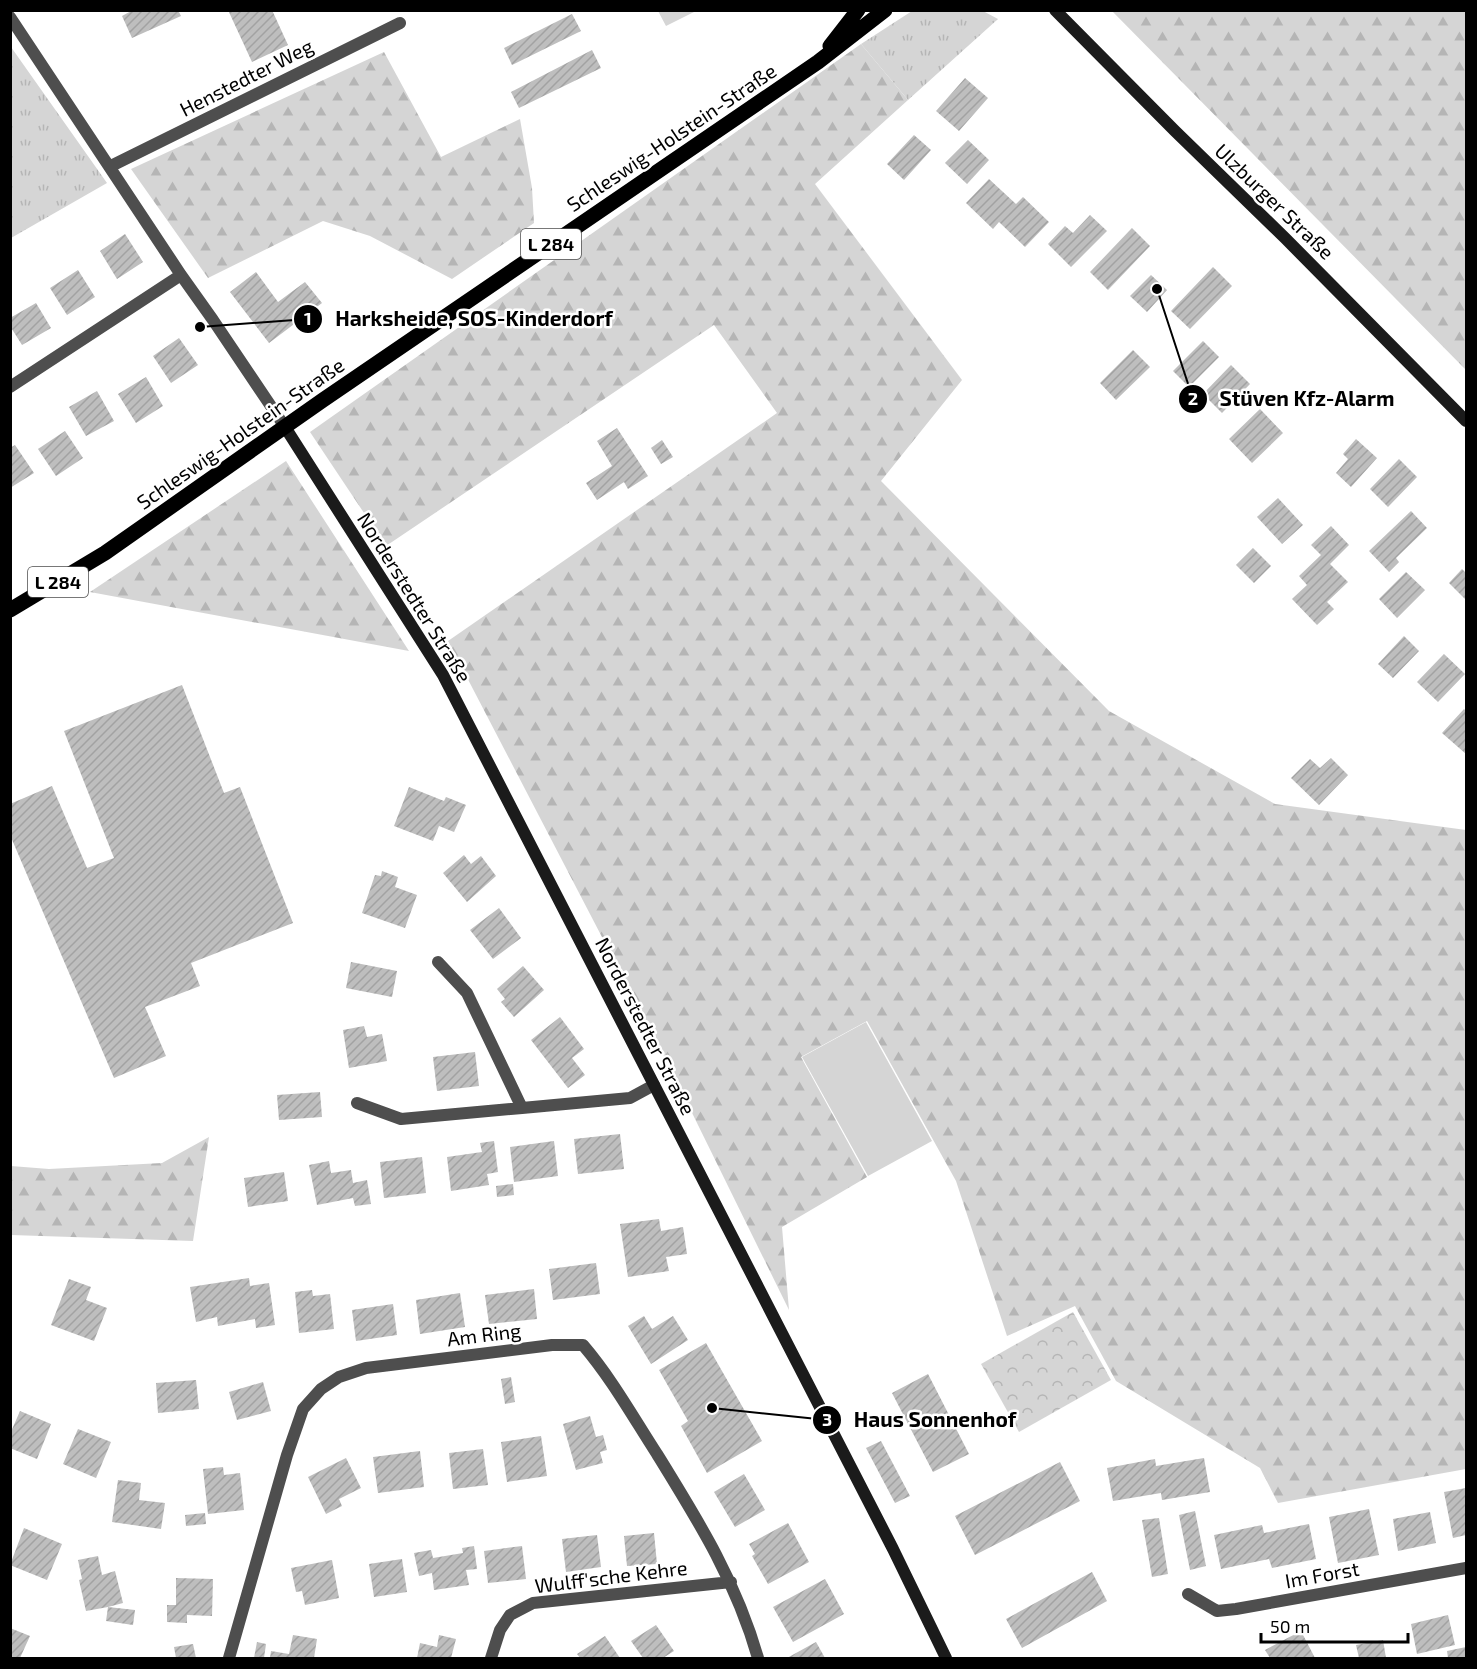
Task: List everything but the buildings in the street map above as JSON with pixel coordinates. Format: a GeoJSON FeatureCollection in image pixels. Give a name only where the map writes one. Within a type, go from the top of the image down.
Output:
{"type":"FeatureCollection","features":[{"type":"Feature","properties":{"kind":"main road","name":"Schleswig-Holstein-Straße"},"geometry":{"type":"LineString","coordinates":[[818,62],[858,10]]}},
{"type":"Feature","properties":{"kind":"main road","name":"Schleswig-Holstein-Straße"},"geometry":{"type":"LineString","coordinates":[[10,610],[105,553],[818,62],[885,10]]}},
{"type":"Feature","properties":{"kind":"street","name":"Ulzburger Straße"},"geometry":{"type":"LineString","coordinates":[[1055,10],[1467,421]]}},
{"type":"Feature","properties":{"kind":"street"},"geometry":{"type":"LineString","coordinates":[[10,17],[285,427]]}},
{"type":"Feature","properties":{"kind":"street","name":"Henstedter Weg"},"geometry":{"type":"LineString","coordinates":[[111,166],[400,23]]}},
{"type":"Feature","properties":{"kind":"street"},"geometry":{"type":"LineString","coordinates":[[10,387],[181,275]]}},
{"type":"Feature","properties":{"kind":"street","name":"Norderstedter Straße"},"geometry":{"type":"LineString","coordinates":[[285,427],[443,675],[893,1549],[946,1659]]}},
{"type":"Feature","properties":{"kind":"street"},"geometry":{"type":"LineString","coordinates":[[438,962],[467,993],[522,1108]]}},
{"type":"Feature","properties":{"kind":"street"},"geometry":{"type":"LineString","coordinates":[[357,1103],[401,1119],[630,1098],[654,1085]]}},
{"type":"Feature","properties":{"kind":"street","name":"Am Ring"},"geometry":{"type":"LineString","coordinates":[[229,1659],[287,1455],[303,1409],[321,1389],[339,1377],[366,1368],[552,1345],[583,1345],[605,1371],[711,1542],[731,1582],[749,1627],[758,1659]]}},
{"type":"Feature","properties":{"kind":"street","name":"Im Forst"},"geometry":{"type":"LineString","coordinates":[[1188,1594],[1217,1611],[1467,1568]]}},
{"type":"Feature","properties":{"kind":"street","name":"Wulff'sche Kehre"},"geometry":{"type":"LineString","coordinates":[[491,1659],[500,1630],[510,1615],[533,1603],[731,1582]]}},
{"type":"Feature","properties":{"kind":"green space"},"geometry":{"type":"Polygon","coordinates":[[[658,11],[696,11],[666,26],[658,11]]]}},
{"type":"Feature","properties":{"kind":"green space"},"geometry":{"type":"Polygon","coordinates":[[[912,11],[983,11],[998,19],[908,100],[861,44],[912,11]]]}},
{"type":"Feature","properties":{"kind":"green space"},"geometry":{"type":"Polygon","coordinates":[[[1112,11],[1466,11],[1466,370],[1112,11]]]}},
{"type":"Feature","properties":{"kind":"green space"},"geometry":{"type":"Polygon","coordinates":[[[861,44],[908,100],[815,184],[962,380],[881,481],[1109,711],[1275,804],[1466,830],[1466,1469],[1278,1503],[1260,1468],[1116,1381],[1075,1306],[1007,1336],[956,1181],[867,1021],[801,1057],[867,1177],[782,1227],[789,1310],[668,1064],[448,641],[777,413],[714,325],[386,546],[310,432],[861,44]]]}},
{"type":"Feature","properties":{"kind":"green space"},"geometry":{"type":"Polygon","coordinates":[[[11,47],[107,183],[10,238],[11,47]]]}},
{"type":"Feature","properties":{"kind":"green space"},"geometry":{"type":"Polygon","coordinates":[[[384,52],[441,157],[520,119],[532,188],[534,223],[452,279],[370,236],[323,221],[208,278],[131,169],[384,52]]]}},
{"type":"Feature","properties":{"kind":"green space"},"geometry":{"type":"Polygon","coordinates":[[[286,461],[409,651],[90,592],[286,461]]]}},
{"type":"Feature","properties":{"kind":"green space"},"geometry":{"type":"Polygon","coordinates":[[[866,1022],[932,1141],[868,1176],[802,1057],[866,1022]]]}},
{"type":"Feature","properties":{"kind":"green space"},"geometry":{"type":"Polygon","coordinates":[[[209,1137],[193,1241],[11,1235],[11,1166],[49,1169],[162,1163],[209,1137]]]}},
{"type":"Feature","properties":{"kind":"green space"},"geometry":{"type":"Polygon","coordinates":[[[1073,1312],[1111,1380],[1019,1432],[981,1364],[1073,1312]]]}},
{"type":"Feature","properties":{"kind":"place","name":"Stüven Kfz-Alarm"},"geometry":{"type":"Point","coordinates":[1157,289]}},
{"type":"Feature","properties":{"kind":"place","name":"Harksheide, SOS-Kinderdorf"},"geometry":{"type":"Point","coordinates":[200,327]}},
{"type":"Feature","properties":{"kind":"place","name":"Haus Sonnenhof"},"geometry":{"type":"Point","coordinates":[712,1408]}}]}
